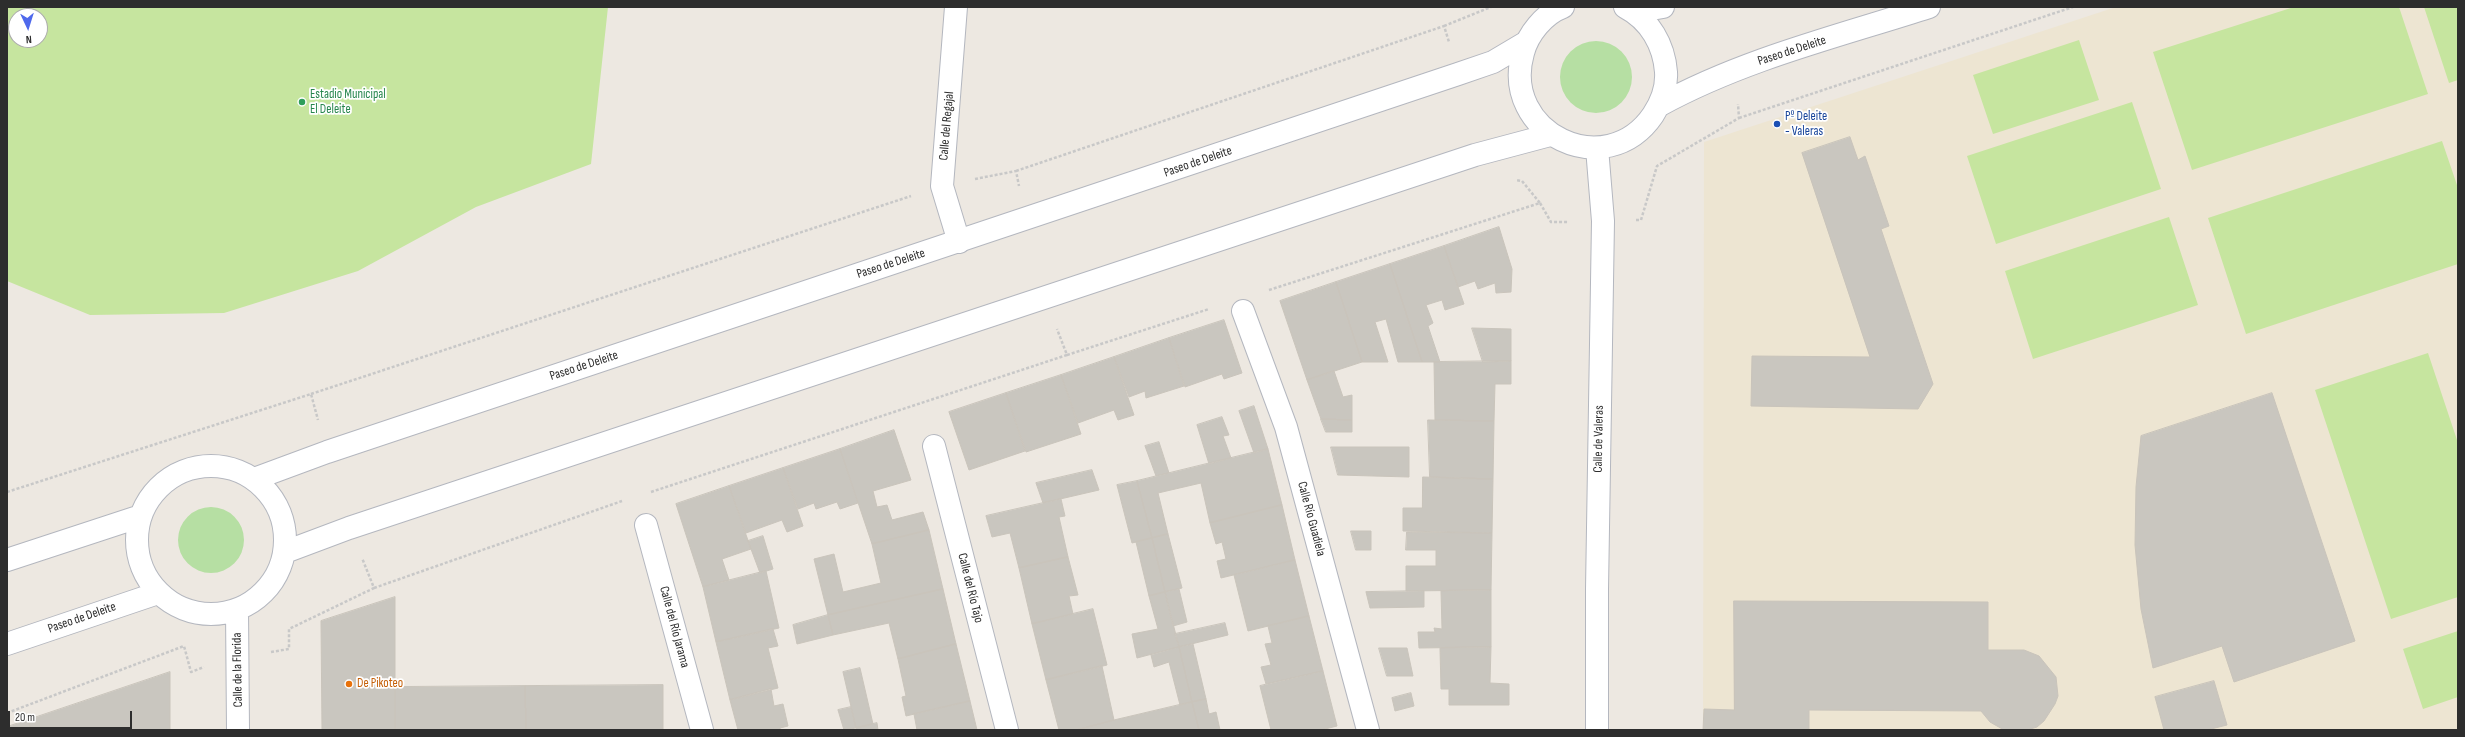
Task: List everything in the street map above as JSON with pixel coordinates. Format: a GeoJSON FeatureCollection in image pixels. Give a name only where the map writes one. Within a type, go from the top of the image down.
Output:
{"type":"FeatureCollection","features":[{"type":"Feature","properties":{"kind":"main road","name":"Calle del Regajal"},"geometry":{"type":"LineString","coordinates":[[956,7],[942,186],[959,242]]}},
{"type":"Feature","properties":{"kind":"main road"},"geometry":{"type":"LineString","coordinates":[[1563,7],[1539,24],[1525,43],[1518,68],[1521,93],[1532,116],[1550,134],[1572,145],[1598,148],[1623,141],[1645,126],[1660,105],[1667,80],[1664,54],[1653,30],[1629,9]]}},
{"type":"Feature","properties":{"kind":"main road"},"geometry":{"type":"LineString","coordinates":[[1629,9],[1663,7]]}},
{"type":"Feature","properties":{"kind":"main road","name":"Paseo de Deleite"},"geometry":{"type":"LineString","coordinates":[[1660,105],[1692,88],[1734,70],[1929,7]]}},
{"type":"Feature","properties":{"kind":"main road","name":"Paseo de Deleite"},"geometry":{"type":"LineString","coordinates":[[254,480],[326,452],[1026,220],[1493,62],[1525,43]]}},
{"type":"Feature","properties":{"kind":"main road"},"geometry":{"type":"LineString","coordinates":[[285,552],[349,528],[1045,299],[1475,155],[1550,134]]}},
{"type":"Feature","properties":{"kind":"main road","name":"Calle de Valeras"},"geometry":{"type":"LineString","coordinates":[[1598,148],[1603,221],[1597,589],[1598,730]]}},
{"type":"Feature","properties":{"kind":"main road","name":"Calle Río Guadiela"},"geometry":{"type":"LineString","coordinates":[[1243,311],[1286,427],[1368,730]]}},
{"type":"Feature","properties":{"kind":"main road","name":"Calle del Río Tajo"},"geometry":{"type":"LineString","coordinates":[[934,446],[1007,730]]}},
{"type":"Feature","properties":{"kind":"main road"},"geometry":{"type":"LineString","coordinates":[[7,560],[138,516],[161,485],[182,471],[207,466],[232,469],[254,480],[270,494],[280,511],[285,531],[285,552],[279,570],[269,587],[254,601],[237,610],[216,615],[195,613],[174,605],[158,593],[144,574],[137,551],[138,516]]}},
{"type":"Feature","properties":{"kind":"main road","name":"Calle del Río Jarama"},"geometry":{"type":"LineString","coordinates":[[646,525],[702,730]]}},
{"type":"Feature","properties":{"kind":"main road","name":"Paseo de Deleite"},"geometry":{"type":"LineString","coordinates":[[7,644],[158,593]]}},
{"type":"Feature","properties":{"kind":"main road","name":"Calle de la Florida"},"geometry":{"type":"LineString","coordinates":[[237,610],[238,730]]}},
{"type":"Feature","properties":{"kind":"path"},"geometry":{"type":"LineString","coordinates":[[7,492],[311,394],[942,186],[1016,170],[1444,26],[1491,7]]}},
{"type":"Feature","properties":{"kind":"path"},"geometry":{"type":"LineString","coordinates":[[1508,180],[1522,180],[1540,203],[1551,222],[1641,220],[1657,166],[1739,118],[2073,7]]}},
{"type":"Feature","properties":{"kind":"path"},"geometry":{"type":"LineString","coordinates":[[1444,26],[1458,74]]}},
{"type":"Feature","properties":{"kind":"path"},"geometry":{"type":"LineString","coordinates":[[1734,70],[1739,118]]}},
{"type":"Feature","properties":{"kind":"path"},"geometry":{"type":"LineString","coordinates":[[1016,170],[1026,220]]}},
{"type":"Feature","properties":{"kind":"path"},"geometry":{"type":"LineString","coordinates":[[1262,292],[1540,203]]}},
{"type":"Feature","properties":{"kind":"path"},"geometry":{"type":"LineString","coordinates":[[1045,299],[1067,355]]}},
{"type":"Feature","properties":{"kind":"path"},"geometry":{"type":"LineString","coordinates":[[648,493],[1217,307]]}},
{"type":"Feature","properties":{"kind":"path"},"geometry":{"type":"LineString","coordinates":[[311,394],[326,452]]}},
{"type":"Feature","properties":{"kind":"path"},"geometry":{"type":"LineString","coordinates":[[374,588],[625,500]]}},
{"type":"Feature","properties":{"kind":"shaded area"},"geometry":{"type":"Polygon","coordinates":[[[2116,7],[2458,7],[2458,730],[1703,730],[1704,142],[2116,7]]]}},
{"type":"Feature","properties":{"kind":"green space","name":"Estadio Municipal El Deleite"},"geometry":{"type":"Polygon","coordinates":[[[7,7],[608,7],[591,164],[476,207],[358,271],[224,313],[90,315],[7,281],[7,7]]]}},
{"type":"Feature","properties":{"kind":"green space"},"geometry":{"type":"Polygon","coordinates":[[[2294,7],[2399,7],[2428,94],[2192,170],[2153,52],[2294,7]]]}},
{"type":"Feature","properties":{"kind":"green space"},"geometry":{"type":"Polygon","coordinates":[[[2424,7],[2458,7],[2458,80],[2449,83],[2424,7]]]}},
{"type":"Feature","properties":{"kind":"green space"},"geometry":{"type":"Polygon","coordinates":[[[2079,40],[2099,100],[1993,134],[1973,75],[2079,40]]]}},
{"type":"Feature","properties":{"kind":"green space"},"geometry":{"type":"Polygon","coordinates":[[[1596,41],[1616,47],[1626,57],[1632,77],[1626,97],[1616,107],[1596,113],[1576,107],[1566,97],[1560,77],[1566,57],[1576,47],[1596,41]]]}},
{"type":"Feature","properties":{"kind":"green space"},"geometry":{"type":"Polygon","coordinates":[[[2132,102],[2161,189],[1996,244],[1967,156],[2132,102]]]}},
{"type":"Feature","properties":{"kind":"green space"},"geometry":{"type":"Polygon","coordinates":[[[2442,141],[2458,188],[2458,264],[2246,334],[2208,218],[2442,141]]]}},
{"type":"Feature","properties":{"kind":"green space"},"geometry":{"type":"Polygon","coordinates":[[[2169,217],[2198,305],[2033,359],[2005,271],[2169,217]]]}},
{"type":"Feature","properties":{"kind":"green space"},"geometry":{"type":"Polygon","coordinates":[[[2428,353],[2458,443],[2458,597],[2391,619],[2315,390],[2428,353]]]}},
{"type":"Feature","properties":{"kind":"green space"},"geometry":{"type":"Polygon","coordinates":[[[205,507],[217,507],[224,509],[235,516],[242,527],[244,540],[242,553],[235,564],[224,571],[217,573],[205,573],[198,571],[187,564],[180,553],[178,546],[178,534],[180,527],[187,516],[198,509],[205,507]]]}},
{"type":"Feature","properties":{"kind":"green space"},"geometry":{"type":"Polygon","coordinates":[[[2458,631],[2458,697],[2423,709],[2403,649],[2458,631]]]}},
{"type":"Feature","properties":{"kind":"building"},"geometry":{"type":"Polygon","coordinates":[[[1850,137],[1858,160],[1865,156],[1889,226],[1881,229],[1933,384],[1918,409],[1751,406],[1752,356],[1870,357],[1802,153],[1850,137]]]}},
{"type":"Feature","properties":{"kind":"building"},"geometry":{"type":"Polygon","coordinates":[[[1499,227],[1512,269],[1511,292],[1496,293],[1495,283],[1478,289],[1475,281],[1458,287],[1444,246],[1499,227]]]}},
{"type":"Feature","properties":{"kind":"building"},"geometry":{"type":"Polygon","coordinates":[[[1444,246],[1464,304],[1445,310],[1442,300],[1426,305],[1433,323],[1428,326],[1440,362],[1422,362],[1390,264],[1444,246]]]}},
{"type":"Feature","properties":{"kind":"building"},"geometry":{"type":"Polygon","coordinates":[[[1390,264],[1422,362],[1398,362],[1386,319],[1375,322],[1388,362],[1362,362],[1336,282],[1390,264]]]}},
{"type":"Feature","properties":{"kind":"building"},"geometry":{"type":"Polygon","coordinates":[[[1336,282],[1362,362],[1307,380],[1280,301],[1336,282]]]}},
{"type":"Feature","properties":{"kind":"building"},"geometry":{"type":"Polygon","coordinates":[[[1224,320],[1242,373],[1224,379],[1222,374],[1185,387],[1169,338],[1224,320]]]}},
{"type":"Feature","properties":{"kind":"building"},"geometry":{"type":"Polygon","coordinates":[[[1472,328],[1511,329],[1511,361],[1483,362],[1472,328]]]}},
{"type":"Feature","properties":{"kind":"building"},"geometry":{"type":"Polygon","coordinates":[[[1169,338],[1184,386],[1146,398],[1145,391],[1129,397],[1114,357],[1169,338]]]}},
{"type":"Feature","properties":{"kind":"building"},"geometry":{"type":"Polygon","coordinates":[[[1114,357],[1134,415],[1118,420],[1114,410],[1078,423],[1061,375],[1114,357]]]}},
{"type":"Feature","properties":{"kind":"building"},"geometry":{"type":"Polygon","coordinates":[[[1511,361],[1511,384],[1495,384],[1494,421],[1435,420],[1434,362],[1511,361]]]}},
{"type":"Feature","properties":{"kind":"building"},"geometry":{"type":"Polygon","coordinates":[[[1334,371],[1343,397],[1352,395],[1352,420],[1321,419],[1307,380],[1334,371]]]}},
{"type":"Feature","properties":{"kind":"building"},"geometry":{"type":"Polygon","coordinates":[[[1061,375],[1081,434],[1026,452],[1006,393],[1061,375]]]}},
{"type":"Feature","properties":{"kind":"building"},"geometry":{"type":"Polygon","coordinates":[[[1006,393],[1025,451],[969,470],[949,412],[1006,393]]]}},
{"type":"Feature","properties":{"kind":"building"},"geometry":{"type":"Polygon","coordinates":[[[2272,393],[2355,641],[2234,682],[2222,646],[2153,668],[2141,609],[2135,545],[2136,487],[2141,436],[2272,393]]]}},
{"type":"Feature","properties":{"kind":"building"},"geometry":{"type":"Polygon","coordinates":[[[1254,406],[1268,449],[1254,453],[1239,411],[1254,406]]]}},
{"type":"Feature","properties":{"kind":"building"},"geometry":{"type":"Polygon","coordinates":[[[1222,417],[1229,435],[1223,436],[1231,458],[1209,464],[1197,425],[1222,417]]]}},
{"type":"Feature","properties":{"kind":"building"},"geometry":{"type":"Polygon","coordinates":[[[1321,419],[1352,420],[1352,432],[1326,432],[1321,419]]]}},
{"type":"Feature","properties":{"kind":"building"},"geometry":{"type":"Polygon","coordinates":[[[1428,420],[1494,421],[1493,479],[1430,477],[1428,420]]]}},
{"type":"Feature","properties":{"kind":"building"},"geometry":{"type":"Polygon","coordinates":[[[894,430],[911,480],[873,491],[877,507],[887,505],[892,520],[923,512],[929,530],[872,544],[840,449],[894,430]]]}},
{"type":"Feature","properties":{"kind":"building"},"geometry":{"type":"Polygon","coordinates":[[[1159,442],[1169,473],[1156,476],[1145,446],[1159,442]]]}},
{"type":"Feature","properties":{"kind":"building"},"geometry":{"type":"Polygon","coordinates":[[[1331,447],[1409,447],[1409,477],[1338,475],[1331,447]]]}},
{"type":"Feature","properties":{"kind":"building"},"geometry":{"type":"Polygon","coordinates":[[[840,449],[858,503],[840,509],[837,502],[816,509],[814,503],[798,509],[783,468],[840,449]]]}},
{"type":"Feature","properties":{"kind":"building"},"geometry":{"type":"Polygon","coordinates":[[[1268,449],[1282,505],[1210,523],[1201,483],[1158,493],[1168,534],[1152,538],[1137,481],[1268,449]]]}},
{"type":"Feature","properties":{"kind":"building"},"geometry":{"type":"Polygon","coordinates":[[[783,468],[803,526],[787,532],[782,520],[746,533],[729,486],[783,468]]]}},
{"type":"Feature","properties":{"kind":"building"},"geometry":{"type":"Polygon","coordinates":[[[1092,470],[1099,490],[1043,503],[1036,483],[1092,470]]]}},
{"type":"Feature","properties":{"kind":"building"},"geometry":{"type":"Polygon","coordinates":[[[1423,477],[1493,479],[1492,533],[1403,531],[1403,508],[1422,508],[1423,477]]]}},
{"type":"Feature","properties":{"kind":"building"},"geometry":{"type":"Polygon","coordinates":[[[1137,481],[1152,538],[1132,543],[1117,485],[1137,481]]]}},
{"type":"Feature","properties":{"kind":"building"},"geometry":{"type":"Polygon","coordinates":[[[729,486],[751,549],[722,559],[729,580],[703,587],[676,504],[729,486]]]}},
{"type":"Feature","properties":{"kind":"building"},"geometry":{"type":"Polygon","coordinates":[[[1061,499],[1065,516],[1059,517],[1068,557],[1019,568],[1010,533],[992,537],[986,516],[1061,499]]]}},
{"type":"Feature","properties":{"kind":"building"},"geometry":{"type":"Polygon","coordinates":[[[1282,505],[1295,560],[1221,578],[1217,561],[1226,559],[1222,542],[1216,544],[1210,523],[1282,505]]]}},
{"type":"Feature","properties":{"kind":"building"},"geometry":{"type":"Polygon","coordinates":[[[929,530],[943,589],[828,615],[814,559],[834,554],[843,592],[881,583],[872,544],[929,530]]]}},
{"type":"Feature","properties":{"kind":"building"},"geometry":{"type":"Polygon","coordinates":[[[1351,531],[1371,531],[1371,550],[1356,550],[1351,531]]]}},
{"type":"Feature","properties":{"kind":"building"},"geometry":{"type":"Polygon","coordinates":[[[1407,532],[1492,533],[1491,590],[1406,591],[1406,566],[1436,566],[1436,550],[1406,550],[1407,532]]]}},
{"type":"Feature","properties":{"kind":"building"},"geometry":{"type":"Polygon","coordinates":[[[1168,534],[1182,588],[1165,592],[1152,538],[1168,534]]]}},
{"type":"Feature","properties":{"kind":"building"},"geometry":{"type":"Polygon","coordinates":[[[763,536],[773,569],[760,573],[748,541],[763,536]]]}},
{"type":"Feature","properties":{"kind":"building"},"geometry":{"type":"Polygon","coordinates":[[[1152,538],[1165,592],[1149,596],[1136,542],[1152,538]]]}},
{"type":"Feature","properties":{"kind":"building"},"geometry":{"type":"Polygon","coordinates":[[[1068,557],[1078,595],[1069,596],[1073,614],[1032,624],[1019,568],[1068,557]]]}},
{"type":"Feature","properties":{"kind":"building"},"geometry":{"type":"Polygon","coordinates":[[[1295,560],[1309,616],[1248,631],[1234,575],[1295,560]]]}},
{"type":"Feature","properties":{"kind":"building"},"geometry":{"type":"Polygon","coordinates":[[[766,571],[779,628],[716,642],[703,587],[766,571]]]}},
{"type":"Feature","properties":{"kind":"building"},"geometry":{"type":"Polygon","coordinates":[[[943,589],[956,644],[898,659],[889,623],[833,635],[828,615],[943,589]]]}},
{"type":"Feature","properties":{"kind":"building"},"geometry":{"type":"Polygon","coordinates":[[[1179,589],[1187,622],[1173,626],[1165,592],[1179,589]]]}},
{"type":"Feature","properties":{"kind":"building"},"geometry":{"type":"Polygon","coordinates":[[[1491,590],[1491,647],[1419,648],[1418,632],[1435,632],[1434,628],[1442,629],[1441,591],[1491,590]]]}},
{"type":"Feature","properties":{"kind":"building"},"geometry":{"type":"Polygon","coordinates":[[[1424,591],[1424,607],[1370,608],[1366,592],[1424,591]]]}},
{"type":"Feature","properties":{"kind":"building"},"geometry":{"type":"Polygon","coordinates":[[[1165,592],[1179,647],[1137,658],[1132,634],[1158,629],[1149,596],[1165,592]]]}},
{"type":"Feature","properties":{"kind":"building"},"geometry":{"type":"Polygon","coordinates":[[[395,597],[395,730],[322,730],[321,621],[395,597]]]}},
{"type":"Feature","properties":{"kind":"building"},"geometry":{"type":"Polygon","coordinates":[[[1734,601],[1988,602],[1988,650],[2024,650],[2039,656],[2056,677],[2058,696],[2055,704],[2044,721],[2037,727],[2027,730],[2004,730],[1990,722],[1981,711],[1809,710],[1809,730],[1703,730],[1704,709],[1734,710],[1734,601]]]}},
{"type":"Feature","properties":{"kind":"building"},"geometry":{"type":"Polygon","coordinates":[[[1093,609],[1107,665],[1046,680],[1032,624],[1093,609]]]}},
{"type":"Feature","properties":{"kind":"building"},"geometry":{"type":"Polygon","coordinates":[[[828,615],[833,635],[797,644],[793,625],[828,615]]]}},
{"type":"Feature","properties":{"kind":"building"},"geometry":{"type":"Polygon","coordinates":[[[1309,616],[1323,671],[1266,684],[1261,667],[1271,665],[1265,644],[1272,643],[1268,626],[1309,616]]]}},
{"type":"Feature","properties":{"kind":"building"},"geometry":{"type":"Polygon","coordinates":[[[1225,623],[1228,635],[1179,647],[1175,634],[1225,623]]]}},
{"type":"Feature","properties":{"kind":"building"},"geometry":{"type":"Polygon","coordinates":[[[773,629],[778,646],[768,648],[778,688],[730,700],[716,642],[773,629]]]}},
{"type":"Feature","properties":{"kind":"building"},"geometry":{"type":"Polygon","coordinates":[[[956,644],[970,701],[906,716],[902,697],[906,696],[898,659],[956,644]]]}},
{"type":"Feature","properties":{"kind":"building"},"geometry":{"type":"Polygon","coordinates":[[[1193,644],[1206,699],[1192,702],[1179,647],[1193,644]]]}},
{"type":"Feature","properties":{"kind":"building"},"geometry":{"type":"Polygon","coordinates":[[[1179,647],[1192,702],[1180,705],[1169,662],[1154,667],[1151,655],[1179,647]]]}},
{"type":"Feature","properties":{"kind":"building"},"geometry":{"type":"Polygon","coordinates":[[[1491,647],[1490,683],[1509,684],[1509,705],[1449,705],[1449,689],[1441,689],[1440,648],[1491,647]]]}},
{"type":"Feature","properties":{"kind":"building"},"geometry":{"type":"Polygon","coordinates":[[[1379,648],[1407,648],[1413,676],[1387,676],[1379,648]]]}},
{"type":"Feature","properties":{"kind":"building"},"geometry":{"type":"Polygon","coordinates":[[[1102,666],[1114,720],[1076,730],[1059,730],[1046,680],[1102,666]]]}},
{"type":"Feature","properties":{"kind":"building"},"geometry":{"type":"Polygon","coordinates":[[[860,668],[873,724],[856,728],[843,672],[860,668]]]}},
{"type":"Feature","properties":{"kind":"building"},"geometry":{"type":"Polygon","coordinates":[[[1323,671],[1337,726],[1321,730],[1271,730],[1260,686],[1323,671]]]}},
{"type":"Feature","properties":{"kind":"building"},"geometry":{"type":"Polygon","coordinates":[[[170,672],[170,730],[31,730],[28,720],[170,672]]]}},
{"type":"Feature","properties":{"kind":"building"},"geometry":{"type":"Polygon","coordinates":[[[2214,681],[2227,725],[2207,730],[2164,730],[2155,697],[2214,681]]]}},
{"type":"Feature","properties":{"kind":"building"},"geometry":{"type":"Polygon","coordinates":[[[663,685],[663,730],[526,730],[525,686],[663,685]]]}},
{"type":"Feature","properties":{"kind":"building"},"geometry":{"type":"Polygon","coordinates":[[[525,686],[526,730],[395,730],[395,687],[525,686]]]}},
{"type":"Feature","properties":{"kind":"building"},"geometry":{"type":"Polygon","coordinates":[[[771,689],[774,706],[783,704],[788,726],[780,728],[780,730],[738,730],[730,700],[771,689]]]}},
{"type":"Feature","properties":{"kind":"building"},"geometry":{"type":"Polygon","coordinates":[[[1411,693],[1414,706],[1395,711],[1392,698],[1411,693]]]}},
{"type":"Feature","properties":{"kind":"building"},"geometry":{"type":"Polygon","coordinates":[[[1206,699],[1209,714],[1216,712],[1220,730],[1199,730],[1192,702],[1206,699]]]}},
{"type":"Feature","properties":{"kind":"building"},"geometry":{"type":"Polygon","coordinates":[[[970,701],[977,730],[917,730],[914,714],[970,701]]]}},
{"type":"Feature","properties":{"kind":"building"},"geometry":{"type":"Polygon","coordinates":[[[1192,702],[1199,730],[1076,730],[1114,720],[1192,702]]]}},
{"type":"Feature","properties":{"kind":"building"},"geometry":{"type":"Polygon","coordinates":[[[851,707],[856,728],[844,730],[838,710],[851,707]]]}},
{"type":"Feature","properties":{"kind":"building"},"geometry":{"type":"Polygon","coordinates":[[[28,720],[31,730],[7,730],[7,727],[28,720]]]}},
{"type":"Feature","properties":{"kind":"building"},"geometry":{"type":"Polygon","coordinates":[[[877,723],[878,730],[857,730],[856,728],[877,723]]]}},
{"type":"Feature","properties":{"kind":"place","name":"Estadio Municipal El Deleite"},"geometry":{"type":"Point","coordinates":[302,102]}},
{"type":"Feature","properties":{"kind":"place","name":"Pº Deleite - Valeras"},"geometry":{"type":"Point","coordinates":[1777,124]}},
{"type":"Feature","properties":{"kind":"place","name":"De Pikoteo"},"geometry":{"type":"Point","coordinates":[349,684]}}]}
